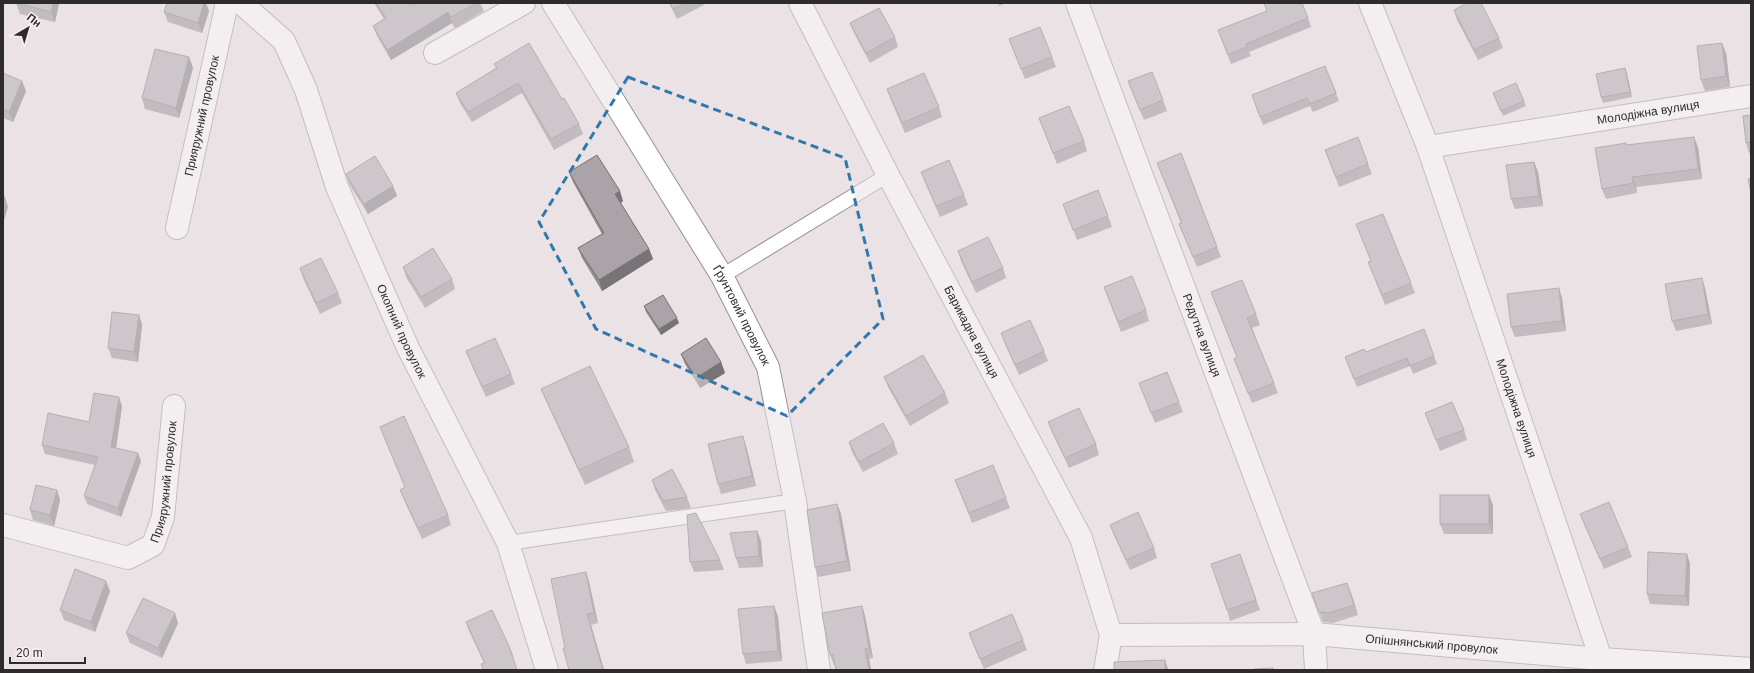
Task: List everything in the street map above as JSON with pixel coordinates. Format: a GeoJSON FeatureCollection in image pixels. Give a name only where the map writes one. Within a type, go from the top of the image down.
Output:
{"type":"FeatureCollection","features":[{"type":"Feature","properties":{"kind":"street","name":"Прияружний провулок"},"geometry":{"type":"LineString","coordinates":[[177,228],[227,3]]}},
{"type":"Feature","properties":{"kind":"street","name":"Окопний провулок"},"geometry":{"type":"LineString","coordinates":[[241,3],[284,40],[306,90],[336,188],[404,341],[508,543],[547,670]]}},
{"type":"Feature","properties":{"kind":"street"},"geometry":{"type":"LineString","coordinates":[[435,53],[524,3]]}},
{"type":"Feature","properties":{"kind":"street","name":"Ґрунтовий провулок"},"geometry":{"type":"LineString","coordinates":[[553,3],[722,276],[768,367],[795,501],[818,670]]}},
{"type":"Feature","properties":{"kind":"street","name":"Барикадна вулиця"},"geometry":{"type":"LineString","coordinates":[[800,3],[888,175],[1081,538],[1111,635],[1106,670]]}},
{"type":"Feature","properties":{"kind":"street","name":"Редутна вулиця"},"geometry":{"type":"LineString","coordinates":[[1077,3],[1314,634],[1316,670]]}},
{"type":"Feature","properties":{"kind":"street","name":"Молодіжна вулиця"},"geometry":{"type":"LineString","coordinates":[[1370,3],[1428,147],[1602,664]]}},
{"type":"Feature","properties":{"kind":"street","name":"Молодіжна вулиця"},"geometry":{"type":"LineString","coordinates":[[1428,147],[1751,96]]}},
{"type":"Feature","properties":{"kind":"street","name":"Прияружний провулок"},"geometry":{"type":"LineString","coordinates":[[3,525],[128,558],[153,545],[164,518],[174,406]]}},
{"type":"Feature","properties":{"kind":"street","name":"Опішнянський провулок"},"geometry":{"type":"LineString","coordinates":[[1111,635],[1314,634],[1602,664],[1751,670]]}},
{"type":"Feature","properties":{"kind":"lane"},"geometry":{"type":"LineString","coordinates":[[722,276],[888,175]]}},
{"type":"Feature","properties":{"kind":"lane"},"geometry":{"type":"LineString","coordinates":[[508,543],[795,501]]}},
{"type":"Feature","properties":{"kind":"highlighted area"},"geometry":{"type":"Polygon","coordinates":[[[628,77],[845,158],[883,319],[787,416],[596,329],[539,222],[628,77]]]}},
{"type":"Feature","properties":{"kind":"building"},"geometry":{"type":"Polygon","coordinates":[[[16,3],[53,3],[51,12],[16,3]]]}},
{"type":"Feature","properties":{"kind":"building"},"geometry":{"type":"Polygon","coordinates":[[[167,3],[204,3],[198,23],[164,12],[167,3]]]}},
{"type":"Feature","properties":{"kind":"building"},"geometry":{"type":"Polygon","coordinates":[[[376,3],[412,3],[413,5],[416,3],[477,3],[451,17],[448,12],[387,50],[373,26],[386,18],[376,3]]]}},
{"type":"Feature","properties":{"kind":"building"},"geometry":{"type":"Polygon","coordinates":[[[670,3],[685,3],[673,9],[670,3]]]}},
{"type":"Feature","properties":{"kind":"building"},"geometry":{"type":"Polygon","coordinates":[[[1264,3],[1302,3],[1308,18],[1246,44],[1247,47],[1228,55],[1218,30],[1267,11],[1264,3]]]}},
{"type":"Feature","properties":{"kind":"building"},"geometry":{"type":"Polygon","coordinates":[[[1467,3],[1481,3],[1499,38],[1474,50],[1454,10],[1467,3]]]}},
{"type":"Feature","properties":{"kind":"building"},"geometry":{"type":"Polygon","coordinates":[[[879,8],[895,37],[866,53],[850,23],[879,8]]]}},
{"type":"Feature","properties":{"kind":"building"},"geometry":{"type":"Polygon","coordinates":[[[1040,27],[1052,57],[1021,69],[1009,39],[1040,27]]]}},
{"type":"Feature","properties":{"kind":"building"},"geometry":{"type":"Polygon","coordinates":[[[529,43],[562,99],[564,98],[579,124],[551,139],[518,83],[468,112],[456,93],[497,68],[494,64],[529,43]]]}},
{"type":"Feature","properties":{"kind":"building"},"geometry":{"type":"Polygon","coordinates":[[[1722,43],[1726,76],[1701,80],[1697,46],[1722,43]]]}},
{"type":"Feature","properties":{"kind":"building"},"geometry":{"type":"Polygon","coordinates":[[[155,49],[189,57],[176,108],[142,98],[155,49]]]}},
{"type":"Feature","properties":{"kind":"building"},"geometry":{"type":"Polygon","coordinates":[[[1325,66],[1336,93],[1310,104],[1307,98],[1260,117],[1252,95],[1325,66]]]}},
{"type":"Feature","properties":{"kind":"building"},"geometry":{"type":"Polygon","coordinates":[[[1625,68],[1630,92],[1601,97],[1596,74],[1625,68]]]}},
{"type":"Feature","properties":{"kind":"building"},"geometry":{"type":"Polygon","coordinates":[[[1152,72],[1163,100],[1140,110],[1128,81],[1152,72]]]}},
{"type":"Feature","properties":{"kind":"building"},"geometry":{"type":"Polygon","coordinates":[[[3,73],[22,81],[9,112],[3,109],[3,73]]]}},
{"type":"Feature","properties":{"kind":"building"},"geometry":{"type":"Polygon","coordinates":[[[924,73],[939,107],[902,123],[887,89],[924,73]]]}},
{"type":"Feature","properties":{"kind":"building"},"geometry":{"type":"Polygon","coordinates":[[[1516,83],[1524,101],[1501,111],[1493,93],[1516,83]]]}},
{"type":"Feature","properties":{"kind":"building"},"geometry":{"type":"Polygon","coordinates":[[[1069,106],[1084,141],[1053,153],[1039,118],[1069,106]]]}},
{"type":"Feature","properties":{"kind":"building"},"geometry":{"type":"Polygon","coordinates":[[[1751,115],[1751,142],[1746,143],[1743,116],[1751,115]]]}},
{"type":"Feature","properties":{"kind":"building"},"geometry":{"type":"Polygon","coordinates":[[[1358,137],[1368,164],[1336,177],[1325,150],[1358,137]]]}},
{"type":"Feature","properties":{"kind":"building"},"geometry":{"type":"Polygon","coordinates":[[[1694,137],[1698,169],[1632,177],[1633,183],[1602,189],[1595,148],[1626,143],[1626,145],[1694,137]]]}},
{"type":"Feature","properties":{"kind":"building"},"geometry":{"type":"Polygon","coordinates":[[[1181,153],[1217,247],[1193,257],[1179,224],[1182,223],[1157,163],[1181,153]]]}},
{"type":"Feature","properties":{"kind":"building"},"geometry":{"type":"Polygon","coordinates":[[[597,155],[620,191],[615,194],[649,249],[599,280],[578,248],[604,233],[569,172],[597,155]]]}},
{"type":"Feature","properties":{"kind":"building"},"geometry":{"type":"Polygon","coordinates":[[[375,156],[393,186],[364,204],[346,174],[375,156]]]}},
{"type":"Feature","properties":{"kind":"building"},"geometry":{"type":"Polygon","coordinates":[[[949,160],[964,195],[936,206],[921,172],[949,160]]]}},
{"type":"Feature","properties":{"kind":"building"},"geometry":{"type":"Polygon","coordinates":[[[1534,162],[1539,196],[1511,199],[1506,165],[1534,162]]]}},
{"type":"Feature","properties":{"kind":"building"},"geometry":{"type":"Polygon","coordinates":[[[1751,178],[1751,192],[1748,179],[1751,178]]]}},
{"type":"Feature","properties":{"kind":"building"},"geometry":{"type":"Polygon","coordinates":[[[1098,190],[1108,216],[1073,230],[1063,204],[1098,190]]]}},
{"type":"Feature","properties":{"kind":"building"},"geometry":{"type":"Polygon","coordinates":[[[1383,214],[1411,283],[1382,295],[1368,262],[1371,261],[1356,224],[1383,214]]]}},
{"type":"Feature","properties":{"kind":"building"},"geometry":{"type":"Polygon","coordinates":[[[988,237],[1003,268],[972,282],[958,251],[988,237]]]}},
{"type":"Feature","properties":{"kind":"building"},"geometry":{"type":"Polygon","coordinates":[[[433,248],[452,279],[421,297],[403,267],[433,248]]]}},
{"type":"Feature","properties":{"kind":"building"},"geometry":{"type":"Polygon","coordinates":[[[321,258],[338,293],[316,303],[300,268],[321,258]]]}},
{"type":"Feature","properties":{"kind":"building"},"geometry":{"type":"Polygon","coordinates":[[[1132,276],[1146,310],[1118,322],[1104,287],[1132,276]]]}},
{"type":"Feature","properties":{"kind":"building"},"geometry":{"type":"Polygon","coordinates":[[[1702,278],[1708,314],[1672,321],[1665,284],[1702,278]]]}},
{"type":"Feature","properties":{"kind":"building"},"geometry":{"type":"Polygon","coordinates":[[[1242,280],[1256,314],[1247,318],[1274,383],[1248,393],[1234,359],[1237,357],[1211,292],[1242,280]]]}},
{"type":"Feature","properties":{"kind":"building"},"geometry":{"type":"Polygon","coordinates":[[[1559,288],[1562,321],[1511,327],[1507,294],[1559,288]]]}},
{"type":"Feature","properties":{"kind":"building"},"geometry":{"type":"Polygon","coordinates":[[[663,295],[677,318],[659,329],[644,306],[663,295]]]}},
{"type":"Feature","properties":{"kind":"building"},"geometry":{"type":"Polygon","coordinates":[[[112,312],[139,315],[134,352],[108,348],[112,312]]]}},
{"type":"Feature","properties":{"kind":"building"},"geometry":{"type":"Polygon","coordinates":[[[1030,320],[1044,351],[1015,365],[1001,333],[1030,320]]]}},
{"type":"Feature","properties":{"kind":"building"},"geometry":{"type":"Polygon","coordinates":[[[1424,329],[1434,356],[1410,366],[1407,358],[1354,379],[1345,357],[1364,349],[1366,352],[1424,329]]]}},
{"type":"Feature","properties":{"kind":"building"},"geometry":{"type":"Polygon","coordinates":[[[495,338],[511,374],[482,387],[466,351],[495,338]]]}},
{"type":"Feature","properties":{"kind":"building"},"geometry":{"type":"Polygon","coordinates":[[[706,338],[721,362],[696,378],[681,354],[706,338]]]}},
{"type":"Feature","properties":{"kind":"building"},"geometry":{"type":"Polygon","coordinates":[[[923,355],[945,393],[906,416],[884,377],[923,355]]]}},
{"type":"Feature","properties":{"kind":"building"},"geometry":{"type":"Polygon","coordinates":[[[590,366],[629,447],[579,470],[541,389],[590,366]]]}},
{"type":"Feature","properties":{"kind":"building"},"geometry":{"type":"Polygon","coordinates":[[[1167,372],[1179,402],[1151,413],[1139,383],[1167,372]]]}},
{"type":"Feature","properties":{"kind":"building"},"geometry":{"type":"Polygon","coordinates":[[[94,393],[119,397],[111,447],[138,453],[118,508],[84,496],[98,457],[42,445],[48,413],[89,422],[94,393]]]}},
{"type":"Feature","properties":{"kind":"building"},"geometry":{"type":"Polygon","coordinates":[[[1452,402],[1464,430],[1436,440],[1425,413],[1452,402]]]}},
{"type":"Feature","properties":{"kind":"building"},"geometry":{"type":"Polygon","coordinates":[[[1079,408],[1096,444],[1065,458],[1048,422],[1079,408]]]}},
{"type":"Feature","properties":{"kind":"building"},"geometry":{"type":"Polygon","coordinates":[[[404,416],[448,515],[418,528],[400,490],[405,487],[380,427],[404,416]]]}},
{"type":"Feature","properties":{"kind":"building"},"geometry":{"type":"Polygon","coordinates":[[[883,423],[894,443],[859,462],[849,442],[883,423]]]}},
{"type":"Feature","properties":{"kind":"building"},"geometry":{"type":"Polygon","coordinates":[[[743,436],[752,476],[718,484],[708,444],[743,436]]]}},
{"type":"Feature","properties":{"kind":"building"},"geometry":{"type":"Polygon","coordinates":[[[993,465],[1006,498],[969,513],[955,480],[993,465]]]}},
{"type":"Feature","properties":{"kind":"building"},"geometry":{"type":"Polygon","coordinates":[[[672,469],[687,497],[663,501],[652,480],[672,469]]]}},
{"type":"Feature","properties":{"kind":"building"},"geometry":{"type":"Polygon","coordinates":[[[36,485],[57,490],[50,515],[30,510],[36,485]]]}},
{"type":"Feature","properties":{"kind":"building"},"geometry":{"type":"Polygon","coordinates":[[[1440,495],[1489,495],[1489,524],[1440,524],[1440,495]]]}},
{"type":"Feature","properties":{"kind":"building"},"geometry":{"type":"Polygon","coordinates":[[[1609,502],[1628,547],[1600,559],[1580,514],[1609,502]]]}},
{"type":"Feature","properties":{"kind":"building"},"geometry":{"type":"Polygon","coordinates":[[[837,504],[847,561],[815,567],[807,510],[837,504]]]}},
{"type":"Feature","properties":{"kind":"building"},"geometry":{"type":"Polygon","coordinates":[[[1138,512],[1154,548],[1126,560],[1110,525],[1138,512]]]}},
{"type":"Feature","properties":{"kind":"building"},"geometry":{"type":"Polygon","coordinates":[[[696,513],[720,560],[690,562],[687,515],[696,513]]]}},
{"type":"Feature","properties":{"kind":"building"},"geometry":{"type":"Polygon","coordinates":[[[757,531],[759,556],[736,558],[730,533],[757,531]]]}},
{"type":"Feature","properties":{"kind":"building"},"geometry":{"type":"Polygon","coordinates":[[[1648,552],[1687,554],[1685,596],[1647,594],[1648,552]]]}},
{"type":"Feature","properties":{"kind":"building"},"geometry":{"type":"Polygon","coordinates":[[[1240,554],[1256,600],[1227,610],[1211,564],[1240,554]]]}},
{"type":"Feature","properties":{"kind":"building"},"geometry":{"type":"Polygon","coordinates":[[[75,569],[106,581],[91,622],[60,610],[75,569]]]}},
{"type":"Feature","properties":{"kind":"building"},"geometry":{"type":"Polygon","coordinates":[[[586,572],[594,613],[587,614],[603,670],[569,670],[563,648],[565,648],[551,579],[586,572]]]}},
{"type":"Feature","properties":{"kind":"building"},"geometry":{"type":"Polygon","coordinates":[[[1347,583],[1354,605],[1329,613],[1319,612],[1312,593],[1347,583]]]}},
{"type":"Feature","properties":{"kind":"building"},"geometry":{"type":"Polygon","coordinates":[[[143,598],[175,613],[158,648],[126,633],[143,598]]]}},
{"type":"Feature","properties":{"kind":"building"},"geometry":{"type":"Polygon","coordinates":[[[774,606],[778,651],[743,654],[738,609],[774,606]]]}},
{"type":"Feature","properties":{"kind":"building"},"geometry":{"type":"Polygon","coordinates":[[[862,606],[869,648],[865,649],[869,670],[836,670],[833,655],[830,655],[822,613],[862,606]]]}},
{"type":"Feature","properties":{"kind":"building"},"geometry":{"type":"Polygon","coordinates":[[[492,610],[509,646],[517,670],[483,670],[481,664],[485,663],[466,622],[492,610]]]}},
{"type":"Feature","properties":{"kind":"building"},"geometry":{"type":"Polygon","coordinates":[[[1012,614],[1023,640],[980,659],[969,633],[1012,614]]]}},
{"type":"Feature","properties":{"kind":"building"},"geometry":{"type":"Polygon","coordinates":[[[1165,660],[1165,670],[1114,670],[1114,662],[1165,660]]]}},
{"type":"Feature","properties":{"kind":"building"},"geometry":{"type":"Polygon","coordinates":[[[1273,668],[1274,670],[1254,669],[1273,668]]]}}]}
